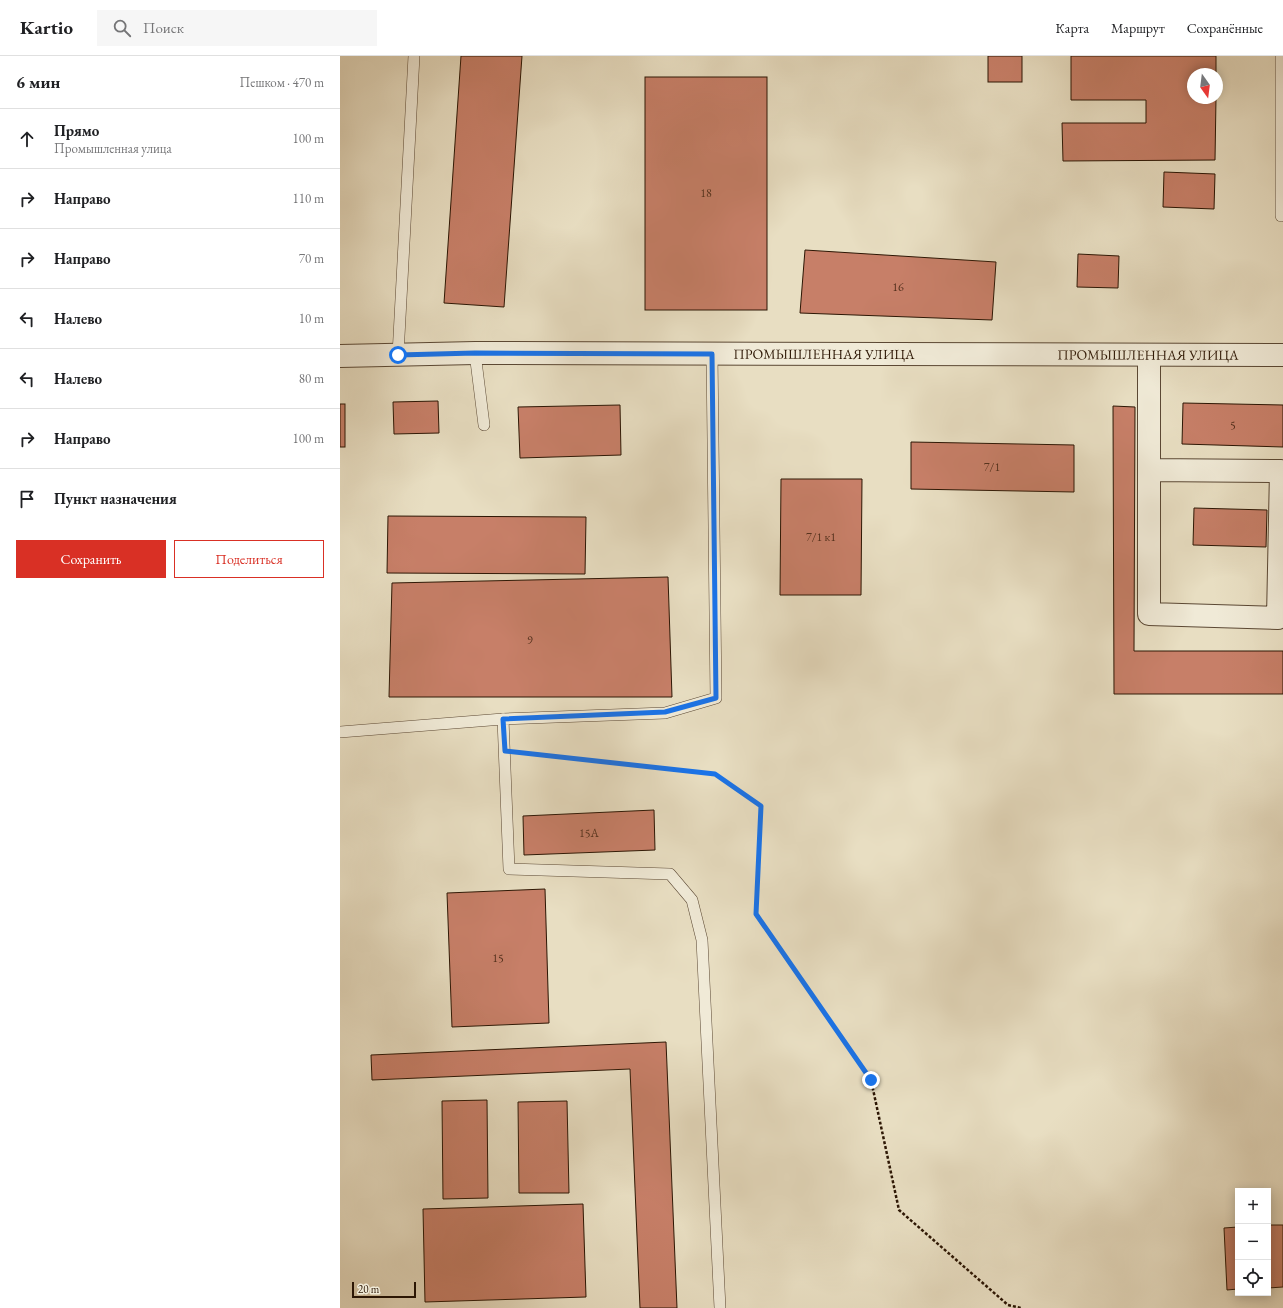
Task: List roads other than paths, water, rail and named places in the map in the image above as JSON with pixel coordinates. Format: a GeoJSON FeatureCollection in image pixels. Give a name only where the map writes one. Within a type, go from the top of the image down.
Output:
{"type":"FeatureCollection","features":[{"type":"Feature","properties":{"kind":"street","name":"ПРОМЫШЛЕННАЯ УЛИЦА"},"geometry":{"type":"LineString","coordinates":[[340,356],[475,353],[1283,355]]}},
{"type":"Feature","properties":{"kind":"street"},"geometry":{"type":"LineString","coordinates":[[1149,355],[1149,470],[1149,614],[1278,618],[1280,471],[1149,470]]}},
{"type":"Feature","properties":{"kind":"lane"},"geometry":{"type":"LineString","coordinates":[[398,355],[414,56]]}},
{"type":"Feature","properties":{"kind":"lane"},"geometry":{"type":"LineString","coordinates":[[1281,56],[1281,216]]}},
{"type":"Feature","properties":{"kind":"lane"},"geometry":{"type":"LineString","coordinates":[[475,353],[484,425]]}},
{"type":"Feature","properties":{"kind":"lane"},"geometry":{"type":"LineString","coordinates":[[340,732],[503,719],[665,712],[716,698],[712,354]]}},
{"type":"Feature","properties":{"kind":"lane"},"geometry":{"type":"LineString","coordinates":[[503,719],[509,869],[670,874],[692,900],[702,940],[720,1308]]}}]}
